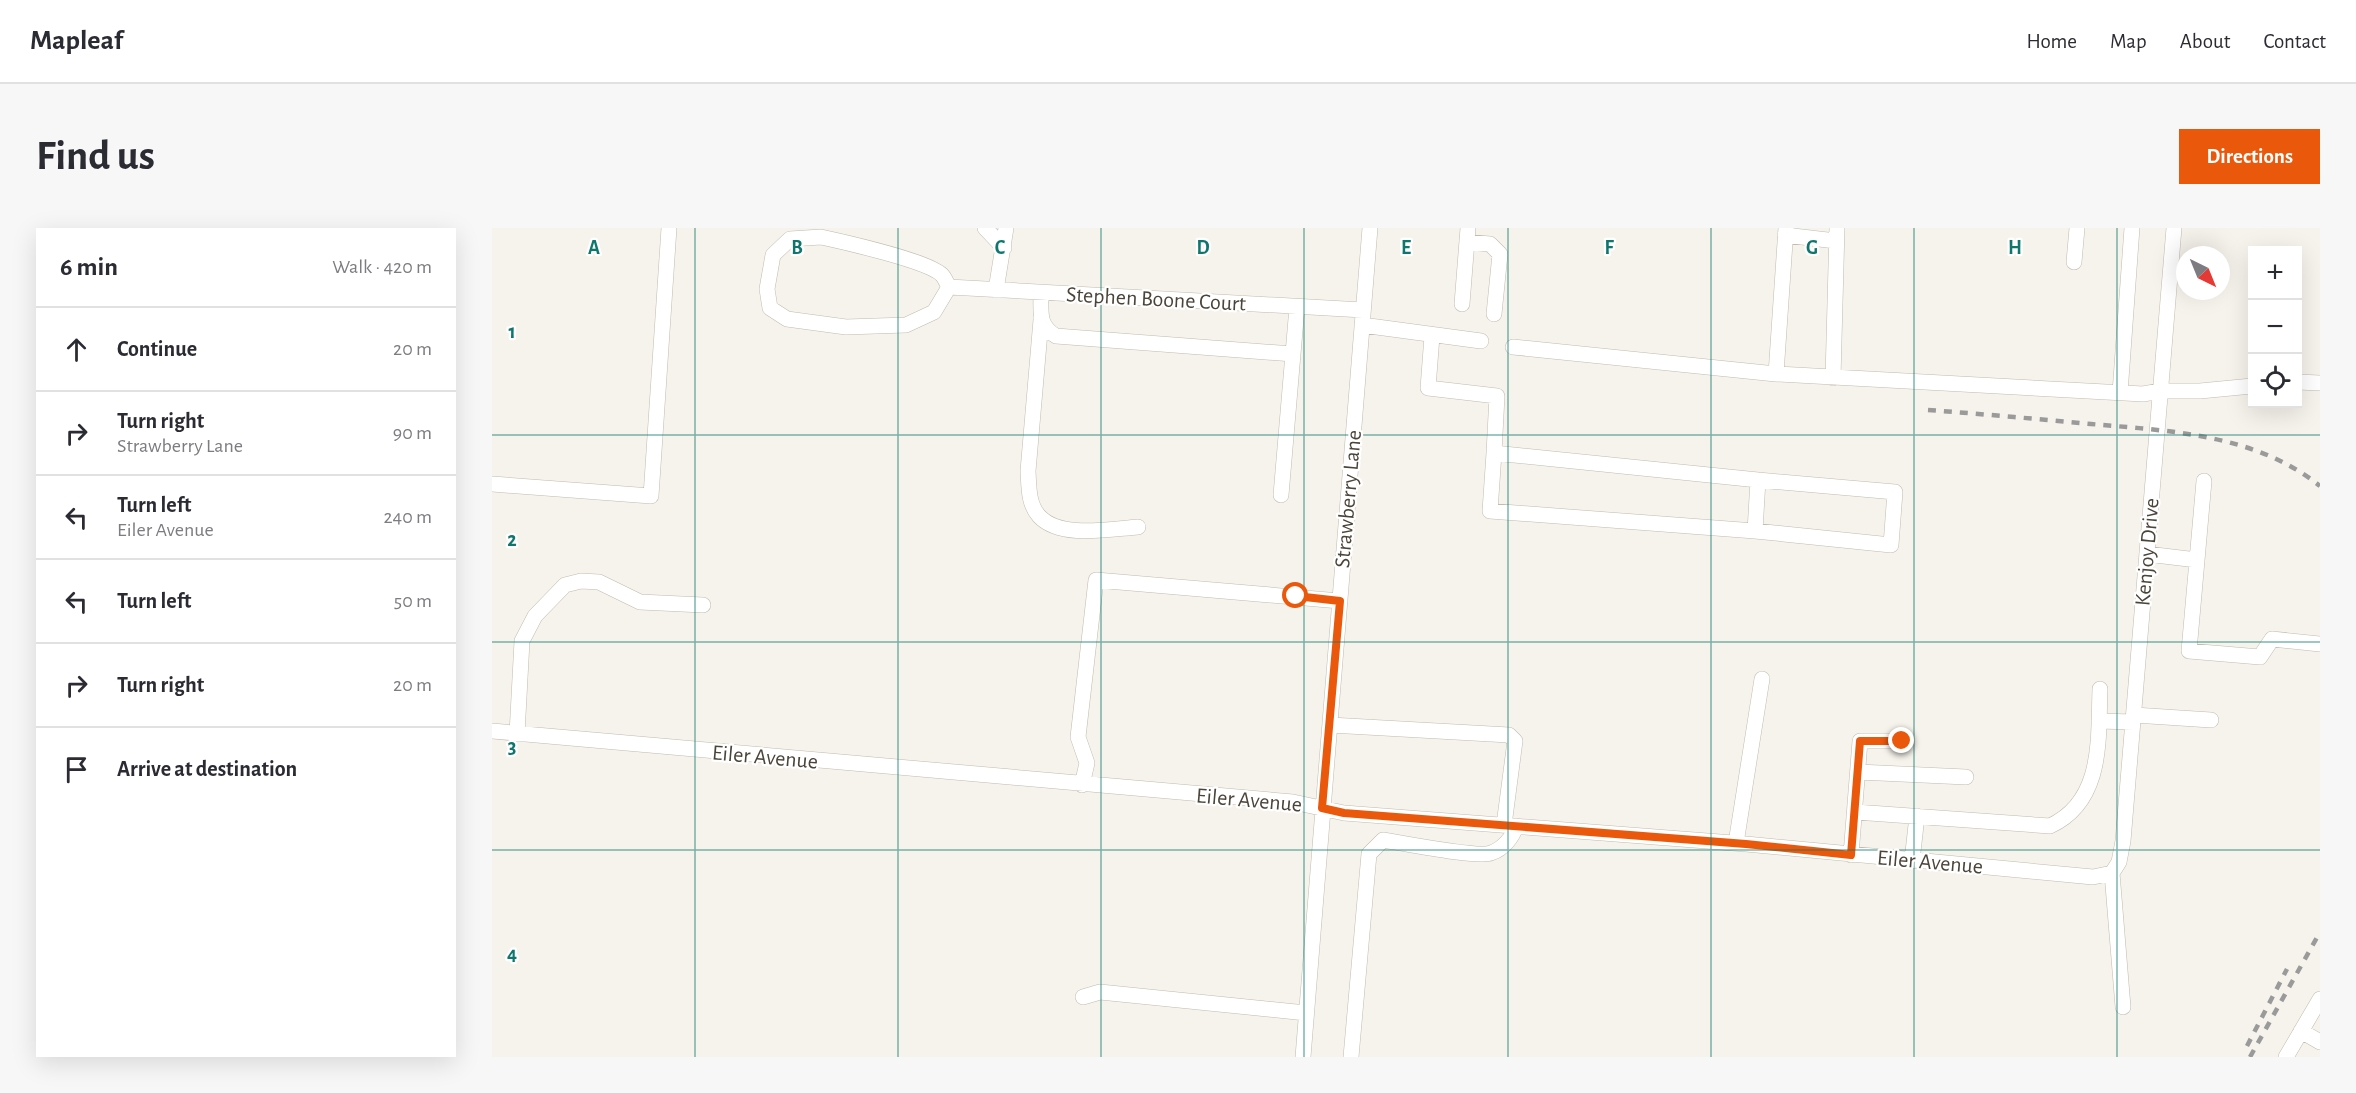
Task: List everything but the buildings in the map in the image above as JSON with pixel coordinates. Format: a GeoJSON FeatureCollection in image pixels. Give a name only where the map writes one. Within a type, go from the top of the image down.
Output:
{"type":"FeatureCollection","features":[{"type":"Feature","properties":{"kind":"street"},"geometry":{"type":"LineString","coordinates":[[492,484],[651,496],[669,228]]}},
{"type":"Feature","properties":{"kind":"street"},"geometry":{"type":"LineString","coordinates":[[985,228],[1004,248]]}},
{"type":"Feature","properties":{"kind":"street"},"geometry":{"type":"LineString","coordinates":[[996,290],[1006,228]]}},
{"type":"Feature","properties":{"kind":"street","name":"Strawberry Lane"},"geometry":{"type":"LineString","coordinates":[[1303,1057],[1370,228]]}},
{"type":"Feature","properties":{"kind":"street"},"geometry":{"type":"LineString","coordinates":[[2074,262],[2077,228]]}},
{"type":"Feature","properties":{"kind":"street"},"geometry":{"type":"LineString","coordinates":[[2120,393],[2132,228]]}},
{"type":"Feature","properties":{"kind":"street","name":"Kenjoy Drive"},"geometry":{"type":"LineString","coordinates":[[2112,873],[2119,862],[2123,841],[2174,228]]}},
{"type":"Feature","properties":{"kind":"street"},"geometry":{"type":"LineString","coordinates":[[1776,374],[1786,231],[1837,234],[1833,378]]}},
{"type":"Feature","properties":{"kind":"street"},"geometry":{"type":"LineString","coordinates":[[1462,304],[1468,235],[1490,244],[1500,254],[1494,314]]}},
{"type":"Feature","properties":{"kind":"street"},"geometry":{"type":"LineString","coordinates":[[821,237],[861,245],[914,262],[941,274],[949,287],[934,312],[906,325],[846,327],[787,319],[771,308],[767,289],[773,255],[790,239],[821,237]]}},
{"type":"Feature","properties":{"kind":"street","name":"Stephen Boone Court"},"geometry":{"type":"LineString","coordinates":[[949,287],[1297,307],[1363,318],[1431,336],[1480,341]]}},
{"type":"Feature","properties":{"kind":"street"},"geometry":{"type":"LineString","coordinates":[[1041,293],[1041,320],[1028,471],[1029,496],[1039,516],[1062,528],[1138,527]]}},
{"type":"Feature","properties":{"kind":"street"},"geometry":{"type":"LineString","coordinates":[[1281,495],[1297,307]]}},
{"type":"Feature","properties":{"kind":"street"},"geometry":{"type":"LineString","coordinates":[[1041,320],[1046,331],[1056,336],[1293,354]]}},
{"type":"Feature","properties":{"kind":"street"},"geometry":{"type":"LineString","coordinates":[[1431,336],[1428,388],[1497,396],[1490,510],[1755,531],[1891,545],[1895,492],[1494,453]]}},
{"type":"Feature","properties":{"kind":"street"},"geometry":{"type":"LineString","coordinates":[[1513,347],[1833,378],[2143,394],[2248,386]]}},
{"type":"Feature","properties":{"kind":"street"},"geometry":{"type":"LineString","coordinates":[[2302,382],[2320,382]]}},
{"type":"Feature","properties":{"kind":"street"},"geometry":{"type":"LineString","coordinates":[[1755,531],[1758,480]]}},
{"type":"Feature","properties":{"kind":"street"},"geometry":{"type":"LineString","coordinates":[[2204,481],[2189,651],[2260,657],[2272,639],[2320,644]]}},
{"type":"Feature","properties":{"kind":"street"},"geometry":{"type":"LineString","coordinates":[[2147,554],[2197,560]]}},
{"type":"Feature","properties":{"kind":"street"},"geometry":{"type":"LineString","coordinates":[[1082,785],[1087,763],[1078,737],[1096,580],[1340,601]]}},
{"type":"Feature","properties":{"kind":"street"},"geometry":{"type":"LineString","coordinates":[[517,734],[522,641],[535,615],[565,585],[581,581],[599,582],[640,602],[703,605]]}},
{"type":"Feature","properties":{"kind":"street"},"geometry":{"type":"LineString","coordinates":[[1736,843],[1762,679]]}},
{"type":"Feature","properties":{"kind":"street"},"geometry":{"type":"LineString","coordinates":[[1855,812],[2050,826],[2059,822],[2082,802],[2097,763],[2100,689]]}},
{"type":"Feature","properties":{"kind":"street"},"geometry":{"type":"LineString","coordinates":[[2098,721],[2134,718],[2211,720]]}},
{"type":"Feature","properties":{"kind":"street"},"geometry":{"type":"LineString","coordinates":[[1330,725],[1509,735],[1515,741],[1509,840],[1490,854],[1422,847],[1383,840],[1369,854],[1351,1057]]}},
{"type":"Feature","properties":{"kind":"street","name":"Eiler Avenue"},"geometry":{"type":"LineString","coordinates":[[492,731],[1293,802],[1344,813],[1736,843],[2093,877],[2112,873]]}},
{"type":"Feature","properties":{"kind":"street"},"geometry":{"type":"LineString","coordinates":[[1851,855],[1860,741],[1902,741]]}},
{"type":"Feature","properties":{"kind":"street"},"geometry":{"type":"LineString","coordinates":[[1858,772],[1966,777]]}},
{"type":"Feature","properties":{"kind":"street"},"geometry":{"type":"LineString","coordinates":[[1912,861],[1917,816]]}},
{"type":"Feature","properties":{"kind":"street"},"geometry":{"type":"LineString","coordinates":[[2112,873],[2123,1007]]}},
{"type":"Feature","properties":{"kind":"street"},"geometry":{"type":"LineString","coordinates":[[1083,997],[1100,992],[1306,1013]]}},
{"type":"Feature","properties":{"kind":"street"},"geometry":{"type":"LineString","coordinates":[[2286,1057],[2320,999]]}},
{"type":"Feature","properties":{"kind":"street"},"geometry":{"type":"LineString","coordinates":[[2301,1031],[2320,1042]]}},
{"type":"Feature","properties":{"kind":"railway"},"geometry":{"type":"LineString","coordinates":[[1928,410],[2151,429],[2211,438],[2268,455],[2295,469],[2320,486]]}},
{"type":"Feature","properties":{"kind":"railway"},"geometry":{"type":"LineString","coordinates":[[2250,1057],[2320,932]]}},
{"type":"Feature","properties":{"kind":"railway"},"geometry":{"type":"LineString","coordinates":[[2247,1046],[2287,969]]}},
{"type":"Feature","properties":{"kind":"route"},"geometry":{"type":"LineString","coordinates":[[1296,596],[1340,601],[1322,808],[1344,813],[1746,844],[1851,855],[1860,741],[1902,741]]}}]}
